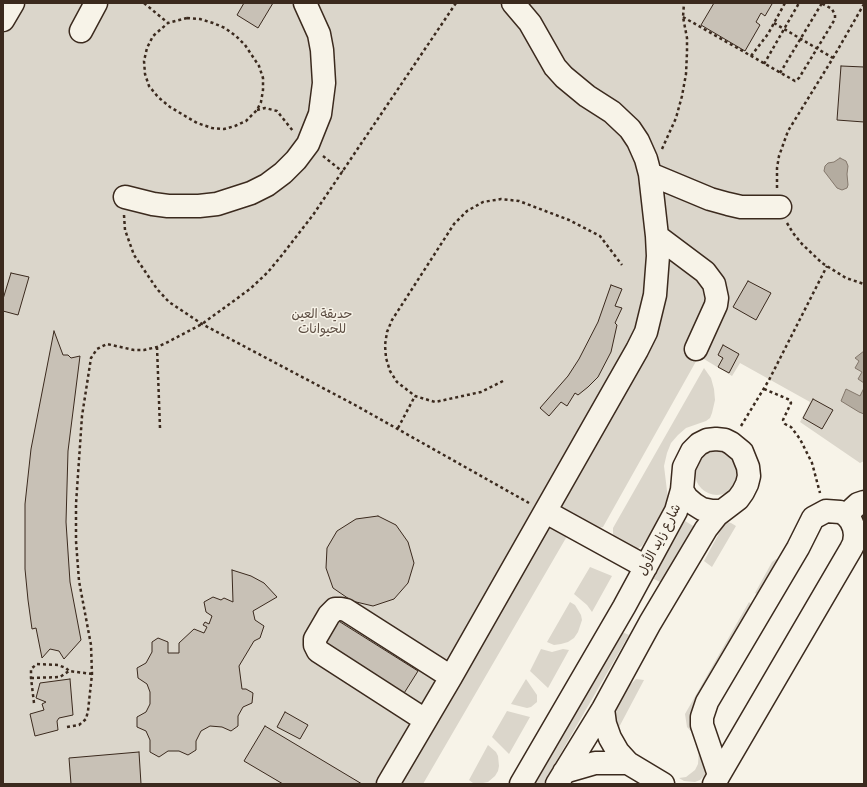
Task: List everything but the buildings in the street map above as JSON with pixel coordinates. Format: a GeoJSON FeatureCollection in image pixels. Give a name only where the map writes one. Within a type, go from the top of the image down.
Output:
{"type":"FeatureCollection","features":[{"type":"Feature","properties":{"kind":"street"},"geometry":{"type":"LineString","coordinates":[[3,20],[13,3]]}},
{"type":"Feature","properties":{"kind":"street"},"geometry":{"type":"LineString","coordinates":[[81,31],[96,3]]}},
{"type":"Feature","properties":{"kind":"street"},"geometry":{"type":"LineString","coordinates":[[125,197],[168,206],[199,206],[217,204],[251,194],[283,174],[296,160],[308,144],[320,114],[324,83],[322,50],[319,34],[305,3]]}},
{"type":"Feature","properties":{"kind":"street"},"geometry":{"type":"LineString","coordinates":[[388,784],[546,512],[637,350],[646,332],[651,314],[657,275],[657,236],[649,172],[638,141],[630,129],[612,112],[587,96],[564,77],[555,67],[530,23],[513,3]]}},
{"type":"Feature","properties":{"kind":"street"},"geometry":{"type":"LineString","coordinates":[[649,172],[710,199],[728,204],[741,207],[780,207]]}},
{"type":"Feature","properties":{"kind":"street"},"geometry":{"type":"LineString","coordinates":[[657,236],[706,272],[714,284],[717,298],[716,305],[696,349]]}},
{"type":"Feature","properties":{"kind":"street","name":"شارع زايد الأول"},"geometry":{"type":"LineString","coordinates":[[521,784],[624,607],[676,511],[682,490],[684,467],[692,451],[699,444],[707,440],[725,440],[731,443]]}},
{"type":"Feature","properties":{"kind":"street"},"geometry":{"type":"LineString","coordinates":[[560,778],[603,709],[650,623],[706,529],[721,511],[738,499],[747,484],[749,476],[746,458],[737,447],[731,443]]}},
{"type":"Feature","properties":{"kind":"street"},"geometry":{"type":"LineString","coordinates":[[682,490],[687,498],[702,509],[721,511]]}},
{"type":"Feature","properties":{"kind":"street"},"geometry":{"type":"LineString","coordinates":[[717,779],[712,751],[703,731],[702,717],[707,702],[798,548],[813,518],[836,513],[864,502]]}},
{"type":"Feature","properties":{"kind":"street"},"geometry":{"type":"LineString","coordinates":[[546,512],[646,567]]}},
{"type":"Feature","properties":{"kind":"street"},"geometry":{"type":"LineString","coordinates":[[717,779],[854,543],[855,535],[851,521],[836,513]]}},
{"type":"Feature","properties":{"kind":"street"},"geometry":{"type":"LineString","coordinates":[[624,607],[636,606],[642,609],[649,617],[650,623]]}},
{"type":"Feature","properties":{"kind":"street"},"geometry":{"type":"LineString","coordinates":[[425,720],[318,651],[315,645],[315,639],[329,615],[335,609],[341,608],[346,610],[451,677]]}},
{"type":"Feature","properties":{"kind":"street"},"geometry":{"type":"LineString","coordinates":[[603,709],[605,724],[610,738],[618,752],[628,763],[662,784]]}},
{"type":"Feature","properties":{"kind":"street"},"geometry":{"type":"LineString","coordinates":[[560,778],[595,764],[628,763]]}},
{"type":"Feature","properties":{"kind":"path"},"geometry":{"type":"LineString","coordinates":[[144,3],[168,23]]}},
{"type":"Feature","properties":{"kind":"path"},"geometry":{"type":"LineString","coordinates":[[67,727],[79,725],[86,719],[92,674],[91,641],[80,581],[76,541],[76,504],[78,456],[90,363],[97,349],[107,344],[134,350],[144,350],[157,347],[202,324],[250,289],[282,256],[343,172],[456,3]]}},
{"type":"Feature","properties":{"kind":"path"},"geometry":{"type":"LineString","coordinates":[[649,172],[668,137],[676,118],[682,96],[686,74],[687,52],[683,18],[684,3]]}},
{"type":"Feature","properties":{"kind":"path"},"geometry":{"type":"LineString","coordinates":[[751,56],[774,23],[785,3]]}},
{"type":"Feature","properties":{"kind":"path"},"geometry":{"type":"LineString","coordinates":[[764,64],[799,3]]}},
{"type":"Feature","properties":{"kind":"path"},"geometry":{"type":"LineString","coordinates":[[683,18],[793,81],[798,80],[833,22],[835,15],[832,9],[821,3],[780,73]]}},
{"type":"Feature","properties":{"kind":"path"},"geometry":{"type":"LineString","coordinates":[[864,4],[833,58],[794,119],[783,144],[777,168],[776,181],[780,207],[793,233],[802,244],[827,266],[846,278],[864,284]]}},
{"type":"Feature","properties":{"kind":"path"},"geometry":{"type":"LineString","coordinates":[[187,18],[200,19],[225,28],[245,45],[259,66],[263,78],[263,90],[257,110],[246,121],[224,129],[212,128],[183,115],[158,97],[149,86],[145,74],[144,61],[147,48],[153,36],[168,23],[187,18]]}},
{"type":"Feature","properties":{"kind":"path"},"geometry":{"type":"LineString","coordinates":[[774,23],[833,58]]}},
{"type":"Feature","properties":{"kind":"path"},"geometry":{"type":"LineString","coordinates":[[125,197],[125,230],[129,243],[138,261],[157,289],[169,302],[202,324],[398,428],[546,512]]}},
{"type":"Feature","properties":{"kind":"path"},"geometry":{"type":"LineString","coordinates":[[503,381],[481,392],[435,402],[415,396],[397,382],[390,371],[386,358],[385,345],[387,332],[392,320],[454,224],[467,211],[483,202],[501,199],[519,201],[569,220],[600,236],[622,265]]}},
{"type":"Feature","properties":{"kind":"path"},"geometry":{"type":"LineString","coordinates":[[731,443],[764,389],[827,266]]}},
{"type":"Feature","properties":{"kind":"path"},"geometry":{"type":"LineString","coordinates":[[157,347],[160,428]]}},
{"type":"Feature","properties":{"kind":"path"},"geometry":{"type":"LineString","coordinates":[[764,389],[790,400],[791,403],[783,420],[785,424],[791,427],[800,439],[836,513]]}},
{"type":"Feature","properties":{"kind":"path"},"geometry":{"type":"LineString","coordinates":[[398,428],[415,396]]}},
{"type":"Feature","properties":{"kind":"path"},"geometry":{"type":"LineString","coordinates":[[34,703],[31,678],[33,667],[40,663],[58,665],[69,671],[92,674]]}},
{"type":"Feature","properties":{"kind":"path"},"geometry":{"type":"LineString","coordinates":[[31,678],[60,677],[69,671]]}},
{"type":"Feature","properties":{"kind":"green space","name":"حديقة العين للحيوانات"},"geometry":{"type":"Polygon","coordinates":[[[3,3],[864,3],[864,461],[860,463],[800,422],[810,402],[740,363],[732,376],[699,356],[603,527],[596,529],[577,519],[423,784],[3,784],[3,3]]]}},
{"type":"Feature","properties":{"kind":"green space"},"geometry":{"type":"Polygon","coordinates":[[[704,368],[711,378],[714,389],[715,400],[710,418],[706,421],[686,428],[671,443],[664,466],[668,499],[664,514],[642,546],[631,550],[613,537],[613,528],[704,368]]]}},
{"type":"Feature","properties":{"kind":"green space"},"geometry":{"type":"Polygon","coordinates":[[[713,451],[721,451],[726,452],[733,457],[738,464],[738,482],[733,489],[726,494],[713,495],[705,492],[698,485],[695,477],[695,469],[698,461],[705,454],[713,451]]]}},
{"type":"Feature","properties":{"kind":"green space"},"geometry":{"type":"Polygon","coordinates":[[[685,521],[695,527],[662,583],[652,578],[685,521]]]}},
{"type":"Feature","properties":{"kind":"green space"},"geometry":{"type":"Polygon","coordinates":[[[727,522],[736,526],[712,567],[704,561],[723,526],[727,522]]]}},
{"type":"Feature","properties":{"kind":"green space"},"geometry":{"type":"Polygon","coordinates":[[[776,559],[781,559],[761,596],[755,593],[772,562],[776,559]]]}},
{"type":"Feature","properties":{"kind":"green space"},"geometry":{"type":"Polygon","coordinates":[[[590,567],[612,576],[592,612],[587,605],[574,594],[590,567]]]}},
{"type":"Feature","properties":{"kind":"green space"},"geometry":{"type":"Polygon","coordinates":[[[570,602],[575,605],[581,615],[582,620],[578,632],[574,638],[568,642],[554,645],[547,642],[570,602]]]}},
{"type":"Feature","properties":{"kind":"green space"},"geometry":{"type":"Polygon","coordinates":[[[749,602],[752,605],[692,710],[691,716],[695,736],[687,727],[685,714],[749,602]]]}},
{"type":"Feature","properties":{"kind":"green space"},"geometry":{"type":"Polygon","coordinates":[[[622,632],[629,635],[543,784],[535,784],[622,632]]]}},
{"type":"Feature","properties":{"kind":"green space"},"geometry":{"type":"Polygon","coordinates":[[[541,649],[552,652],[563,649],[569,650],[548,688],[530,671],[541,649]]]}},
{"type":"Feature","properties":{"kind":"green space"},"geometry":{"type":"Polygon","coordinates":[[[526,679],[537,695],[537,702],[531,707],[527,708],[511,704],[526,679]]]}},
{"type":"Feature","properties":{"kind":"green space"},"geometry":{"type":"Polygon","coordinates":[[[636,679],[644,680],[617,731],[614,721],[616,709],[630,685],[636,679]]]}},
{"type":"Feature","properties":{"kind":"green space"},"geometry":{"type":"Polygon","coordinates":[[[507,711],[530,717],[509,754],[492,737],[507,711]]]}},
{"type":"Feature","properties":{"kind":"green space"},"geometry":{"type":"Polygon","coordinates":[[[488,745],[496,752],[498,756],[498,771],[488,782],[473,783],[469,780],[488,745]]]}},
{"type":"Feature","properties":{"kind":"green space"},"geometry":{"type":"Polygon","coordinates":[[[699,748],[708,768],[707,773],[700,780],[695,782],[684,781],[679,778],[686,777],[695,770],[698,764],[699,748]]]}},
{"type":"Feature","properties":{"kind":"shaded area"},"geometry":{"type":"Polygon","coordinates":[[[840,158],[846,161],[848,166],[848,185],[847,188],[842,190],[837,188],[824,171],[825,166],[828,163],[834,162],[840,158]]]}},
{"type":"Feature","properties":{"kind":"shaded area"},"geometry":{"type":"Polygon","coordinates":[[[864,351],[864,383],[858,379],[862,372],[855,368],[859,361],[855,358],[864,351]]]}},
{"type":"Feature","properties":{"kind":"shaded area"},"geometry":{"type":"Polygon","coordinates":[[[864,388],[864,414],[841,401],[846,389],[860,396],[864,388]]]}}]}
